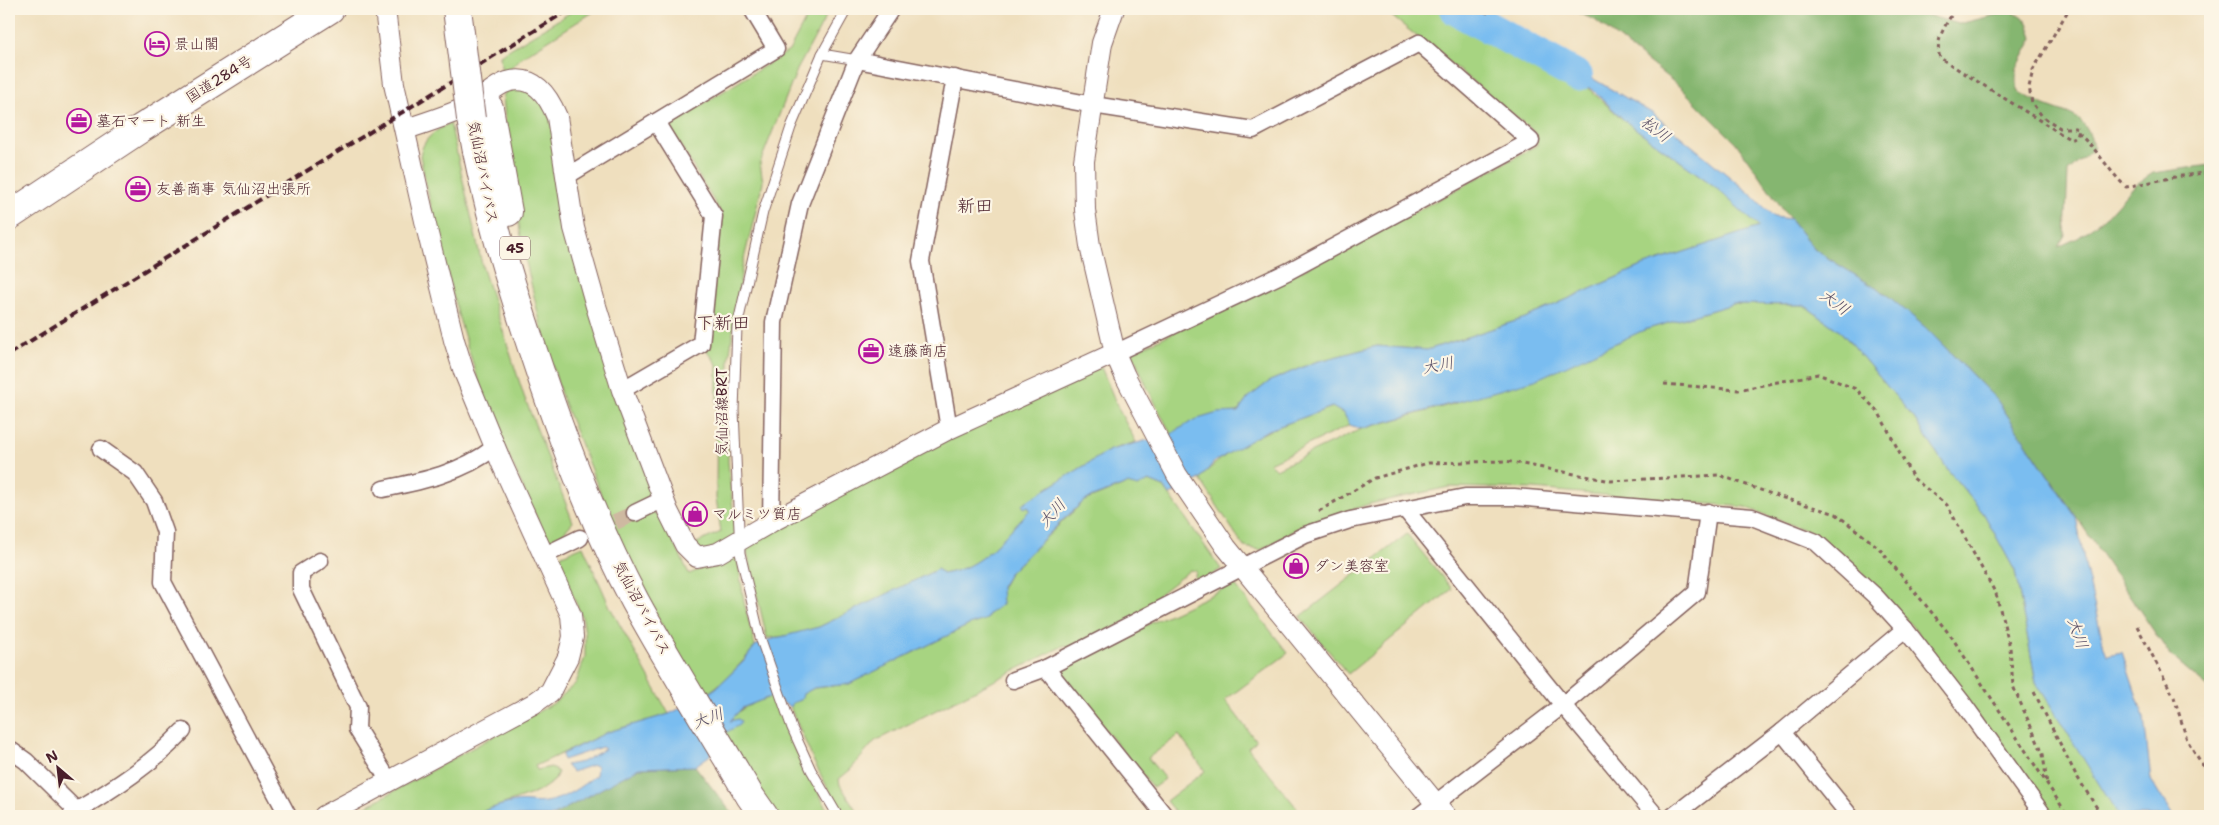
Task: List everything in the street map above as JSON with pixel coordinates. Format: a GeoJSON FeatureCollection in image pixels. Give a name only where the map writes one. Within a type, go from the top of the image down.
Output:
{"type":"FeatureCollection","features":[{"type":"Feature","properties":{"kind":"highway","name":"国道284号"},"geometry":{"type":"LineString","coordinates":[[9,216],[140,129],[330,9]]}},
{"type":"Feature","properties":{"kind":"highway","name":"気仙沼バイパス"},"geometry":{"type":"LineString","coordinates":[[458,9],[480,113]]}},
{"type":"Feature","properties":{"kind":"highway","name":"気仙沼バイパス"},"geometry":{"type":"LineString","coordinates":[[474,9],[480,113],[480,171],[495,231],[545,387],[573,464],[635,600],[757,806]]}},
{"type":"Feature","properties":{"kind":"street"},"geometry":{"type":"LineString","coordinates":[[324,816],[533,704],[550,692],[565,664],[573,636],[571,614],[495,447],[464,372],[454,340],[394,84],[385,9]]}},
{"type":"Feature","properties":{"kind":"street"},"geometry":{"type":"LineString","coordinates":[[568,176],[776,49],[752,9]]}},
{"type":"Feature","properties":{"kind":"street"},"geometry":{"type":"LineString","coordinates":[[771,522],[774,322],[800,204],[857,60],[891,9]]}},
{"type":"Feature","properties":{"kind":"street"},"geometry":{"type":"LineString","coordinates":[[1114,9],[1102,43],[1084,161],[1085,210],[1090,246],[1115,353],[1125,376],[1177,475],[1226,546],[1441,810]]}},
{"type":"Feature","properties":{"kind":"street"},"geometry":{"type":"LineString","coordinates":[[406,129],[445,116],[471,104],[506,82],[526,80],[540,88],[551,102],[557,117],[568,176],[574,228],[622,390],[664,500],[685,545],[697,557],[740,546],[771,522],[950,430],[1297,266],[1531,140],[1419,43],[1253,130],[1093,105],[857,60]]}},
{"type":"Feature","properties":{"kind":"street"},"geometry":{"type":"LineString","coordinates":[[950,430],[921,261],[955,78]]}},
{"type":"Feature","properties":{"kind":"street"},"geometry":{"type":"LineString","coordinates":[[622,390],[701,344],[714,216],[656,122]]}},
{"type":"Feature","properties":{"kind":"street"},"geometry":{"type":"LineString","coordinates":[[383,489],[428,480],[456,470],[482,457],[495,447]]}},
{"type":"Feature","properties":{"kind":"street"},"geometry":{"type":"LineString","coordinates":[[101,449],[135,473],[154,501],[165,532],[163,582],[288,816]]}},
{"type":"Feature","properties":{"kind":"street"},"geometry":{"type":"LineString","coordinates":[[1013,680],[1046,668],[1305,535],[1350,520],[1465,498],[1514,497],[1752,517],[1816,542],[1875,596],[1905,629],[1962,702],[2044,816]]}},
{"type":"Feature","properties":{"kind":"street"},"geometry":{"type":"LineString","coordinates":[[635,513],[664,500]]}},
{"type":"Feature","properties":{"kind":"street"},"geometry":{"type":"LineString","coordinates":[[1404,509],[1656,816]]}},
{"type":"Feature","properties":{"kind":"street"},"geometry":{"type":"LineString","coordinates":[[1419,816],[1441,810],[1697,592],[1708,512]]}},
{"type":"Feature","properties":{"kind":"street"},"geometry":{"type":"LineString","coordinates":[[543,556],[580,538]]}},
{"type":"Feature","properties":{"kind":"street"},"geometry":{"type":"LineString","coordinates":[[320,561],[301,573],[301,589],[358,707],[357,729],[389,781]]}},
{"type":"Feature","properties":{"kind":"street"},"geometry":{"type":"LineString","coordinates":[[1673,816],[1782,732],[1905,629]]}},
{"type":"Feature","properties":{"kind":"street"},"geometry":{"type":"LineString","coordinates":[[1046,668],[1165,816]]}},
{"type":"Feature","properties":{"kind":"street"},"geometry":{"type":"LineString","coordinates":[[9,749],[26,761],[77,814],[121,785],[168,748],[183,732]]}},
{"type":"Feature","properties":{"kind":"street"},"geometry":{"type":"LineString","coordinates":[[1782,732],[1850,816]]}},
{"type":"Feature","properties":{"kind":"lane","name":"気仙沼線BRT"},"geometry":{"type":"LineString","coordinates":[[838,816],[811,770],[792,728],[760,637],[740,546],[734,410],[737,326],[763,212],[791,127],[822,54],[847,9]]}},
{"type":"Feature","properties":{"kind":"lane"},"geometry":{"type":"LineString","coordinates":[[822,54],[857,60]]}},
{"type":"Feature","properties":{"kind":"path"},"geometry":{"type":"LineString","coordinates":[[1478,9],[1488,13]]}},
{"type":"Feature","properties":{"kind":"path"},"geometry":{"type":"LineString","coordinates":[[1955,9],[1941,33],[1937,48],[1940,58],[2071,140],[2077,137],[2078,132]]}},
{"type":"Feature","properties":{"kind":"path"},"geometry":{"type":"LineString","coordinates":[[2069,9],[2033,70],[2029,87],[2032,102],[2042,116],[2060,128],[2075,128],[2079,130],[2078,132],[2090,143],[2115,177],[2126,187],[2210,172]]}},
{"type":"Feature","properties":{"kind":"path"},"geometry":{"type":"LineString","coordinates":[[1664,384],[1738,390],[1818,374],[1856,389],[1868,401],[1879,413],[1913,478],[1948,505],[1996,594],[2010,647],[2013,686],[2043,754],[2047,785]]}},
{"type":"Feature","properties":{"kind":"path"},"geometry":{"type":"LineString","coordinates":[[1305,535],[1315,514],[1375,478],[1428,463],[1506,461],[1611,481],[1720,475],[1777,496],[1836,514],[1878,548],[1951,636],[2068,816]]}},
{"type":"Feature","properties":{"kind":"path"},"geometry":{"type":"LineString","coordinates":[[2136,626],[2174,697],[2187,740],[2210,776]]}},
{"type":"Feature","properties":{"kind":"path"},"geometry":{"type":"LineString","coordinates":[[2034,692],[2076,775],[2102,816]]}},
{"type":"Feature","properties":{"kind":"green space"},"geometry":{"type":"Polygon","coordinates":[[[576,9],[598,9],[520,58],[502,77],[500,55],[576,9]]]}},
{"type":"Feature","properties":{"kind":"green space"},"geometry":{"type":"Polygon","coordinates":[[[811,9],[830,9],[797,70],[760,163],[763,182],[742,267],[729,360],[728,462],[736,537],[703,553],[692,545],[721,532],[716,498],[717,364],[705,348],[721,213],[670,128],[672,123],[789,51],[811,9]]]}},
{"type":"Feature","properties":{"kind":"green space"},"geometry":{"type":"Polygon","coordinates":[[[1383,9],[1443,9],[1489,41],[1582,83],[1625,121],[1713,185],[1760,227],[1642,266],[1525,318],[1427,350],[1377,346],[1315,362],[1270,381],[1248,398],[1238,412],[1203,418],[1171,434],[1132,352],[1336,253],[1537,145],[1536,133],[1383,9]]]}},
{"type":"Feature","properties":{"kind":"green space"},"geometry":{"type":"Polygon","coordinates":[[[1569,9],[1920,9],[1923,14],[1959,24],[2012,11],[2028,22],[2033,38],[2017,68],[2017,91],[2077,118],[2086,128],[2094,148],[2068,172],[2065,235],[2058,247],[2078,238],[2108,215],[2135,185],[2153,173],[2210,165],[2210,689],[2170,655],[1997,400],[1925,327],[1887,295],[1815,250],[1787,215],[1736,143],[1680,87],[1595,20],[1569,9]]]}},
{"type":"Feature","properties":{"kind":"green space"},"geometry":{"type":"Polygon","coordinates":[[[523,88],[545,101],[653,492],[653,513],[663,518],[689,574],[737,554],[744,602],[755,646],[730,674],[701,698],[645,594],[617,534],[562,398],[541,326],[523,249],[510,170],[503,97],[506,90],[523,88]]]}},
{"type":"Feature","properties":{"kind":"green space"},"geometry":{"type":"Polygon","coordinates":[[[450,123],[483,269],[524,396],[573,522],[556,541],[552,541],[544,534],[491,414],[467,346],[445,265],[420,156],[427,140],[435,132],[450,123]]]}},
{"type":"Feature","properties":{"kind":"green space"},"geometry":{"type":"Polygon","coordinates":[[[1733,304],[1804,305],[1842,333],[1914,418],[1948,470],[1984,514],[2015,571],[2036,682],[2120,816],[2050,816],[1912,626],[1860,571],[1813,533],[1745,507],[1534,489],[1449,487],[1369,504],[1296,529],[1261,550],[1244,547],[1200,479],[1228,453],[1244,443],[1261,434],[1333,407],[1344,414],[1350,425],[1269,463],[1276,469],[1361,429],[1453,404],[1644,330],[1733,304]]]}},
{"type":"Feature","properties":{"kind":"green space"},"geometry":{"type":"Polygon","coordinates":[[[1101,367],[1119,410],[1136,442],[1110,450],[1022,504],[1028,506],[1030,510],[1001,541],[970,565],[957,571],[942,574],[938,569],[819,627],[786,636],[767,638],[746,548],[872,475],[1101,367]]]}},
{"type":"Feature","properties":{"kind":"green space"},"geometry":{"type":"Polygon","coordinates":[[[1149,481],[1164,487],[1221,569],[1196,585],[1194,581],[1196,571],[1190,570],[1157,596],[1159,604],[1071,650],[1065,645],[875,741],[850,770],[839,779],[840,785],[860,816],[847,816],[840,811],[815,764],[790,707],[792,703],[801,700],[803,694],[814,688],[849,684],[969,625],[987,619],[1002,597],[999,592],[1010,572],[1084,501],[1127,484],[1138,486],[1149,481]]]}},
{"type":"Feature","properties":{"kind":"green space"},"geometry":{"type":"Polygon","coordinates":[[[1407,534],[1452,589],[1348,674],[1300,617],[1407,534]]]}},
{"type":"Feature","properties":{"kind":"green space"},"geometry":{"type":"Polygon","coordinates":[[[583,546],[610,607],[669,714],[608,732],[535,766],[537,770],[551,767],[558,772],[554,781],[538,792],[472,815],[349,816],[554,703],[576,683],[585,657],[583,620],[559,562],[562,555],[583,546]]]}},
{"type":"Feature","properties":{"kind":"green space"},"geometry":{"type":"Polygon","coordinates":[[[1234,584],[1288,653],[1225,700],[1256,741],[1248,748],[1302,814],[1299,816],[1178,816],[1166,801],[1205,771],[1179,735],[1148,758],[1165,779],[1153,788],[1055,668],[1234,584]]]}},
{"type":"Feature","properties":{"kind":"green space"},"geometry":{"type":"Polygon","coordinates":[[[772,696],[794,747],[831,816],[774,816],[722,735],[732,718],[742,709],[772,696]]]}},
{"type":"Feature","properties":{"kind":"green space"},"geometry":{"type":"Polygon","coordinates":[[[695,766],[734,816],[552,816],[639,768],[695,766]]]}},
{"type":"Feature","properties":{"kind":"water","name":"大川"},"geometry":{"type":"Polygon","coordinates":[[[1540,48],[1652,113],[1753,196],[1774,217],[1790,219],[1815,250],[1887,295],[1925,327],[1997,400],[2076,517],[2104,647],[2107,655],[2122,652],[2144,718],[2151,780],[2173,816],[2120,816],[2112,805],[2036,682],[2015,571],[1984,514],[1948,470],[1914,418],[1842,333],[1804,305],[1733,304],[1644,330],[1535,380],[1361,429],[1350,425],[1344,414],[1332,407],[1266,431],[1214,462],[1200,479],[1170,495],[1164,487],[1149,481],[1138,487],[1127,484],[1095,496],[1084,501],[1010,572],[1001,587],[1002,604],[989,614],[987,619],[969,625],[849,684],[814,688],[803,694],[801,700],[792,703],[790,707],[772,696],[742,708],[730,721],[738,719],[741,721],[739,725],[722,735],[709,756],[695,766],[639,768],[552,816],[459,816],[515,802],[552,801],[572,792],[596,775],[597,766],[593,765],[572,772],[566,765],[582,762],[605,749],[602,747],[563,760],[562,754],[608,732],[669,714],[701,698],[716,688],[744,661],[755,646],[765,641],[819,627],[938,569],[942,574],[957,571],[970,565],[1001,541],[1030,510],[1028,506],[1024,508],[1022,504],[1110,450],[1171,434],[1194,420],[1218,413],[1238,412],[1248,398],[1270,381],[1315,362],[1377,346],[1427,350],[1525,318],[1642,266],[1759,227],[1713,185],[1625,121],[1595,92],[1582,83],[1535,62],[1540,48]]]}},
{"type":"Feature","properties":{"kind":"waterway","name":"松川"},"geometry":{"type":"LineString","coordinates":[[1455,9],[1577,76]]}},
{"type":"Feature","properties":{"kind":"tunnel"},"geometry":{"type":"LineString","coordinates":[[593,532],[635,513]]}},
{"type":"Feature","properties":{"kind":"railway"},"geometry":{"type":"LineString","coordinates":[[9,354],[570,9]]}},
{"type":"Feature","properties":{"kind":"place","name":"景山閣"},"geometry":{"type":"Point","coordinates":[157,44]}},
{"type":"Feature","properties":{"kind":"place","name":"墓石マート 新生"},"geometry":{"type":"Point","coordinates":[79,121]}},
{"type":"Feature","properties":{"kind":"place","name":"友善商事 気仙沼出張所"},"geometry":{"type":"Point","coordinates":[138,189]}},
{"type":"Feature","properties":{"kind":"place","name":"遠藤商店"},"geometry":{"type":"Point","coordinates":[871,351]}},
{"type":"Feature","properties":{"kind":"place","name":"マルミツ質店"},"geometry":{"type":"Point","coordinates":[695,514]}},
{"type":"Feature","properties":{"kind":"place","name":"ダン美容室"},"geometry":{"type":"Point","coordinates":[1296,566]}},
{"type":"Feature","properties":{"kind":"district","name":"新田"},"geometry":{"type":"Point","coordinates":[975,206]}},
{"type":"Feature","properties":{"kind":"district","name":"下新田"},"geometry":{"type":"Point","coordinates":[723,323]}}]}
